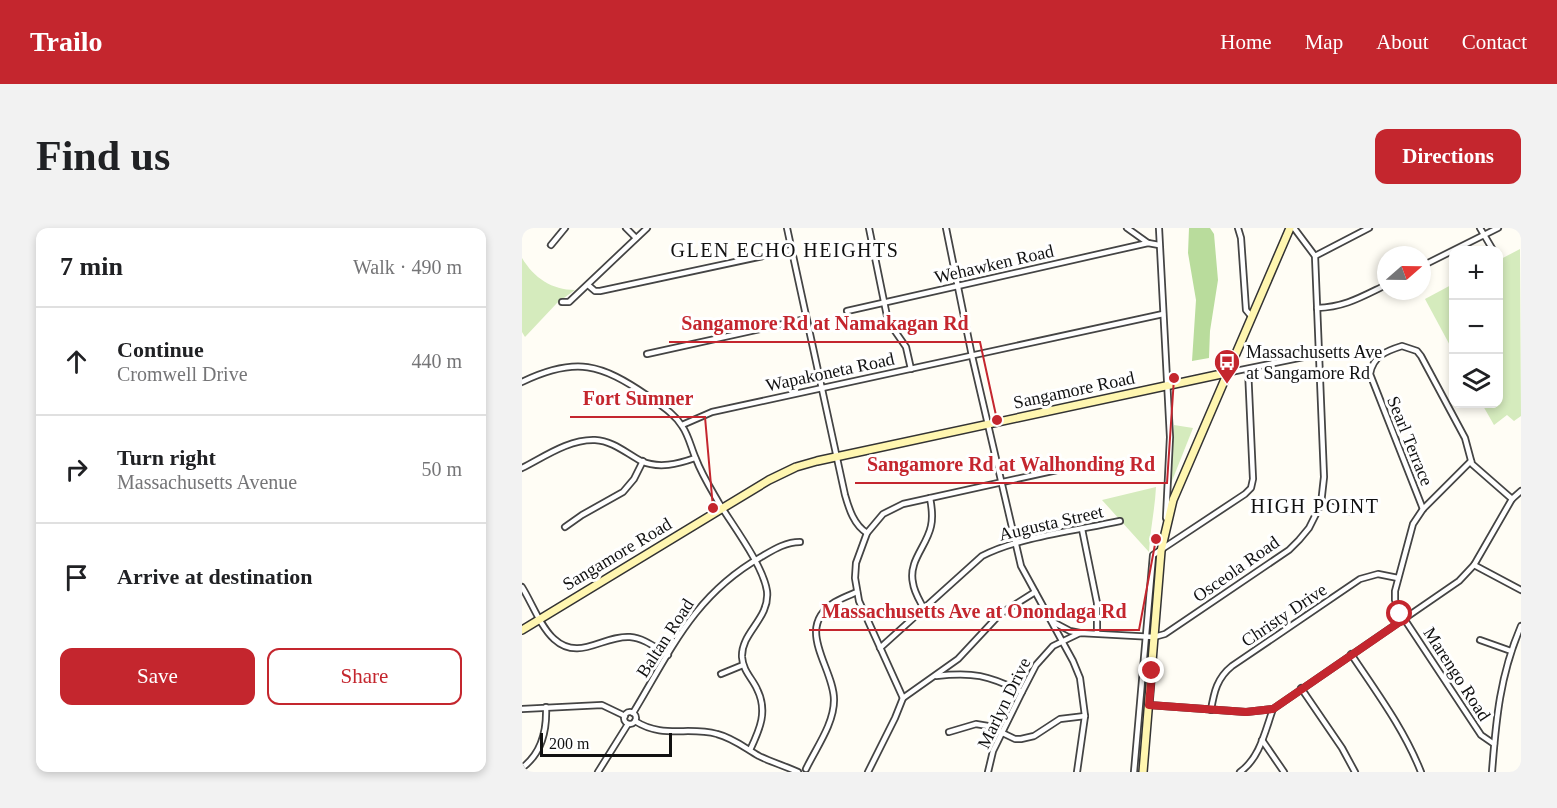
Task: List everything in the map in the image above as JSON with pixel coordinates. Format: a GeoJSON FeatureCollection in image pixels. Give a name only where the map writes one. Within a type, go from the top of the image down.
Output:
{"type":"FeatureCollection","features":[{"type":"Feature","properties":{"kind":"street"},"geometry":{"type":"LineString","coordinates":[[551,245],[565,228]]}},
{"type":"Feature","properties":{"kind":"street"},"geometry":{"type":"LineString","coordinates":[[626,228],[636,238]]}},
{"type":"Feature","properties":{"kind":"street"},"geometry":{"type":"LineString","coordinates":[[562,302],[569,302],[646,228]]}},
{"type":"Feature","properties":{"kind":"street"},"geometry":{"type":"LineString","coordinates":[[787,228],[849,510],[860,529],[867,533]]}},
{"type":"Feature","properties":{"kind":"street"},"geometry":{"type":"LineString","coordinates":[[869,228],[888,321],[906,347],[911,369]]}},
{"type":"Feature","properties":{"kind":"street"},"geometry":{"type":"LineString","coordinates":[[946,228],[972,356],[1021,566],[1080,678],[1085,716],[1077,772]]}},
{"type":"Feature","properties":{"kind":"street"},"geometry":{"type":"LineString","coordinates":[[1127,228],[1148,243],[1159,245]]}},
{"type":"Feature","properties":{"kind":"street"},"geometry":{"type":"LineString","coordinates":[[1159,228],[1170,437],[1166,524]]}},
{"type":"Feature","properties":{"kind":"street"},"geometry":{"type":"LineString","coordinates":[[1238,228],[1241,238],[1246,310],[1251,316]]}},
{"type":"Feature","properties":{"kind":"street"},"geometry":{"type":"LineString","coordinates":[[1143,772],[1161,551],[1166,524],[1176,492],[1251,316],[1292,228],[1315,255],[1369,228]]}},
{"type":"Feature","properties":{"kind":"street"},"geometry":{"type":"LineString","coordinates":[[1480,228],[1490,246]]}},
{"type":"Feature","properties":{"kind":"street"},"geometry":{"type":"LineString","coordinates":[[1431,262],[1498,228]]}},
{"type":"Feature","properties":{"kind":"street","name":"Wehawken Road"},"geometry":{"type":"LineString","coordinates":[[847,311],[1148,243]]}},
{"type":"Feature","properties":{"kind":"street"},"geometry":{"type":"LineString","coordinates":[[588,285],[595,291],[600,291],[791,250]]}},
{"type":"Feature","properties":{"kind":"street","name":"Osceola Road"},"geometry":{"type":"LineString","coordinates":[[1154,638],[1165,634],[1288,550],[1309,528],[1321,504],[1324,477],[1315,255]]}},
{"type":"Feature","properties":{"kind":"street"},"geometry":{"type":"LineString","coordinates":[[1317,308],[1351,303],[1377,290]]}},
{"type":"Feature","properties":{"kind":"street","name":"Wapakoneta Road"},"geometry":{"type":"LineString","coordinates":[[682,425],[712,412],[1162,314]]}},
{"type":"Feature","properties":{"kind":"street"},"geometry":{"type":"LineString","coordinates":[[647,354],[806,319]]}},
{"type":"Feature","properties":{"kind":"street","name":"Searl Terrace"},"geometry":{"type":"LineString","coordinates":[[1423,509],[1370,374],[1374,361],[1380,355],[1402,346],[1417,351],[1465,438],[1471,461],[1512,499]]}},
{"type":"Feature","properties":{"kind":"street","name":"Sangamore Road"},"geometry":{"type":"LineString","coordinates":[[522,630],[785,472],[817,461],[1318,354]]}},
{"type":"Feature","properties":{"kind":"street"},"geometry":{"type":"LineString","coordinates":[[522,382],[554,369],[583,366],[598,369],[625,381],[665,408],[682,425],[704,477],[765,580],[766,604],[762,617],[744,645],[743,665],[758,690],[763,706],[761,727],[750,750]]}},
{"type":"Feature","properties":{"kind":"street"},"geometry":{"type":"LineString","coordinates":[[1134,772],[1153,555],[1251,488],[1253,478],[1248,369]]}},
{"type":"Feature","properties":{"kind":"street"},"geometry":{"type":"LineString","coordinates":[[522,468],[567,446],[584,441],[609,443],[643,461],[660,465],[671,465],[695,458]]}},
{"type":"Feature","properties":{"kind":"street"},"geometry":{"type":"LineString","coordinates":[[565,527],[623,492],[634,479],[643,461]]}},
{"type":"Feature","properties":{"kind":"street","name":"Marengo Road"},"geometry":{"type":"LineString","coordinates":[[1471,461],[1423,509],[1413,524],[1398,578],[1395,600],[1404,619],[1481,735],[1494,744]]}},
{"type":"Feature","properties":{"kind":"street"},"geometry":{"type":"LineString","coordinates":[[903,698],[856,592],[856,563],[867,533],[875,521],[891,509],[930,498],[1075,466]]}},
{"type":"Feature","properties":{"kind":"street"},"geometry":{"type":"LineString","coordinates":[[1149,705],[1246,712],[1273,709],[1459,581],[1474,566],[1512,499],[1521,492]]}},
{"type":"Feature","properties":{"kind":"street"},"geometry":{"type":"LineString","coordinates":[[924,609],[915,591],[912,573],[914,561],[931,526],[930,498]]}},
{"type":"Feature","properties":{"kind":"street"},"geometry":{"type":"LineString","coordinates":[[1321,504],[1350,512]]}},
{"type":"Feature","properties":{"kind":"street","name":"Augusta Street"},"geometry":{"type":"LineString","coordinates":[[880,648],[982,556],[996,548],[1120,521]]}},
{"type":"Feature","properties":{"kind":"street"},"geometry":{"type":"LineString","coordinates":[[1082,529],[1097,603],[1097,633]]}},
{"type":"Feature","properties":{"kind":"street","name":"Baltan Road"},"geometry":{"type":"LineString","coordinates":[[633,713],[687,623],[709,596],[737,572],[779,546],[800,542]]}},
{"type":"Feature","properties":{"kind":"street"},"geometry":{"type":"LineString","coordinates":[[1474,566],[1521,590]]}},
{"type":"Feature","properties":{"kind":"street","name":"Christy Drive"},"geometry":{"type":"LineString","coordinates":[[1211,710],[1215,688],[1221,677],[1232,666],[1360,579],[1378,574],[1398,578]]}},
{"type":"Feature","properties":{"kind":"street"},"geometry":{"type":"LineString","coordinates":[[522,587],[554,638],[570,648],[586,649],[630,637],[645,641],[668,655]]}},
{"type":"Feature","properties":{"kind":"street"},"geometry":{"type":"LineString","coordinates":[[635,721],[644,727],[659,731],[716,733],[732,739],[758,755],[798,772],[802,768],[807,771],[829,723],[834,700],[832,683],[816,645],[817,625],[826,610],[835,602],[856,592]]}},
{"type":"Feature","properties":{"kind":"street"},"geometry":{"type":"LineString","coordinates":[[867,772],[903,698],[958,659],[1000,615],[1035,592]]}},
{"type":"Feature","properties":{"kind":"street"},"geometry":{"type":"LineString","coordinates":[[1051,621],[1070,631],[1080,633]]}},
{"type":"Feature","properties":{"kind":"street"},"geometry":{"type":"LineString","coordinates":[[1492,772],[1500,691],[1511,651],[1521,626]]}},
{"type":"Feature","properties":{"kind":"street","name":"Marlyn Drive"},"geometry":{"type":"LineString","coordinates":[[988,772],[993,751],[1022,692],[1041,658],[1053,646],[1080,633],[1154,638]]}},
{"type":"Feature","properties":{"kind":"street"},"geometry":{"type":"LineString","coordinates":[[1480,640],[1511,651]]}},
{"type":"Feature","properties":{"kind":"street"},"geometry":{"type":"LineString","coordinates":[[1351,654],[1404,734],[1421,772]]}},
{"type":"Feature","properties":{"kind":"street"},"geometry":{"type":"LineString","coordinates":[[958,659],[962,673]]}},
{"type":"Feature","properties":{"kind":"street"},"geometry":{"type":"LineString","coordinates":[[721,674],[743,665]]}},
{"type":"Feature","properties":{"kind":"street"},"geometry":{"type":"LineString","coordinates":[[935,676],[962,673],[989,677],[1022,692]]}},
{"type":"Feature","properties":{"kind":"street"},"geometry":{"type":"LineString","coordinates":[[1301,688],[1342,748],[1354,772]]}},
{"type":"Feature","properties":{"kind":"street"},"geometry":{"type":"LineString","coordinates":[[522,709],[602,705],[625,716]]}},
{"type":"Feature","properties":{"kind":"street"},"geometry":{"type":"LineString","coordinates":[[522,768],[529,762],[546,732],[546,707]]}},
{"type":"Feature","properties":{"kind":"street"},"geometry":{"type":"LineString","coordinates":[[1240,772],[1255,757],[1273,709]]}},
{"type":"Feature","properties":{"kind":"street"},"geometry":{"type":"LineString","coordinates":[[625,716],[633,713],[636,716],[635,721]]}},
{"type":"Feature","properties":{"kind":"street"},"geometry":{"type":"LineString","coordinates":[[625,716],[625,721],[628,723]]}},
{"type":"Feature","properties":{"kind":"street"},"geometry":{"type":"LineString","coordinates":[[949,732],[976,724],[988,726],[1015,739],[1030,738],[1060,719],[1085,716]]}},
{"type":"Feature","properties":{"kind":"street"},"geometry":{"type":"LineString","coordinates":[[628,723],[633,724],[635,721]]}},
{"type":"Feature","properties":{"kind":"street"},"geometry":{"type":"LineString","coordinates":[[598,772],[628,723]]}},
{"type":"Feature","properties":{"kind":"street"},"geometry":{"type":"LineString","coordinates":[[1262,740],[1284,772]]}},
{"type":"Feature","properties":{"kind":"green space"},"geometry":{"type":"Polygon","coordinates":[[[1189,228],[1210,228],[1214,234],[1218,280],[1210,331],[1209,358],[1192,361],[1196,300],[1188,253],[1189,228]]]}},
{"type":"Feature","properties":{"kind":"green space"},"geometry":{"type":"Polygon","coordinates":[[[1520,249],[1521,416],[1514,421],[1507,415],[1494,425],[1484,408],[1503,408],[1503,258],[1520,249]]]}},
{"type":"Feature","properties":{"kind":"green space"},"geometry":{"type":"Polygon","coordinates":[[[522,258],[544,282],[559,288],[575,290],[557,303],[525,337],[522,332],[522,258]]]}},
{"type":"Feature","properties":{"kind":"green space"},"geometry":{"type":"Polygon","coordinates":[[[1449,286],[1449,344],[1426,300],[1431,300],[1431,296],[1449,286]]]}},
{"type":"Feature","properties":{"kind":"green space"},"geometry":{"type":"Polygon","coordinates":[[[1174,425],[1193,428],[1170,486],[1174,425]]]}},
{"type":"Feature","properties":{"kind":"green space"},"geometry":{"type":"Polygon","coordinates":[[[1156,487],[1150,536],[1149,552],[1102,500],[1156,487]]]}},
{"type":"Feature","properties":{"kind":"place","name":"Sangamore Rd at Walhonding Rd"},"geometry":{"type":"Point","coordinates":[1174,378]}},
{"type":"Feature","properties":{"kind":"place","name":"Massachusetts Ave at Sangamore Rd"},"geometry":{"type":"Point","coordinates":[1227,385]}},
{"type":"Feature","properties":{"kind":"place","name":"Sangamore Rd at Namakagan Rd"},"geometry":{"type":"Point","coordinates":[997,420]}},
{"type":"Feature","properties":{"kind":"place","name":"Fort Sumner"},"geometry":{"type":"Point","coordinates":[713,508]}},
{"type":"Feature","properties":{"kind":"place","name":"Massachusetts Ave at Onondaga Rd"},"geometry":{"type":"Point","coordinates":[1156,539]}},
{"type":"Feature","properties":{"kind":"district","name":"GLEN ECHO HEIGHTS"},"geometry":{"type":"Point","coordinates":[785,250]}},
{"type":"Feature","properties":{"kind":"district","name":"HIGH POINT"},"geometry":{"type":"Point","coordinates":[1315,506]}},
{"type":"Feature","properties":{"kind":"route"},"geometry":{"type":"LineString","coordinates":[[1152,671],[1149,705],[1246,712],[1273,709],[1404,619],[1400,614]]}}]}
